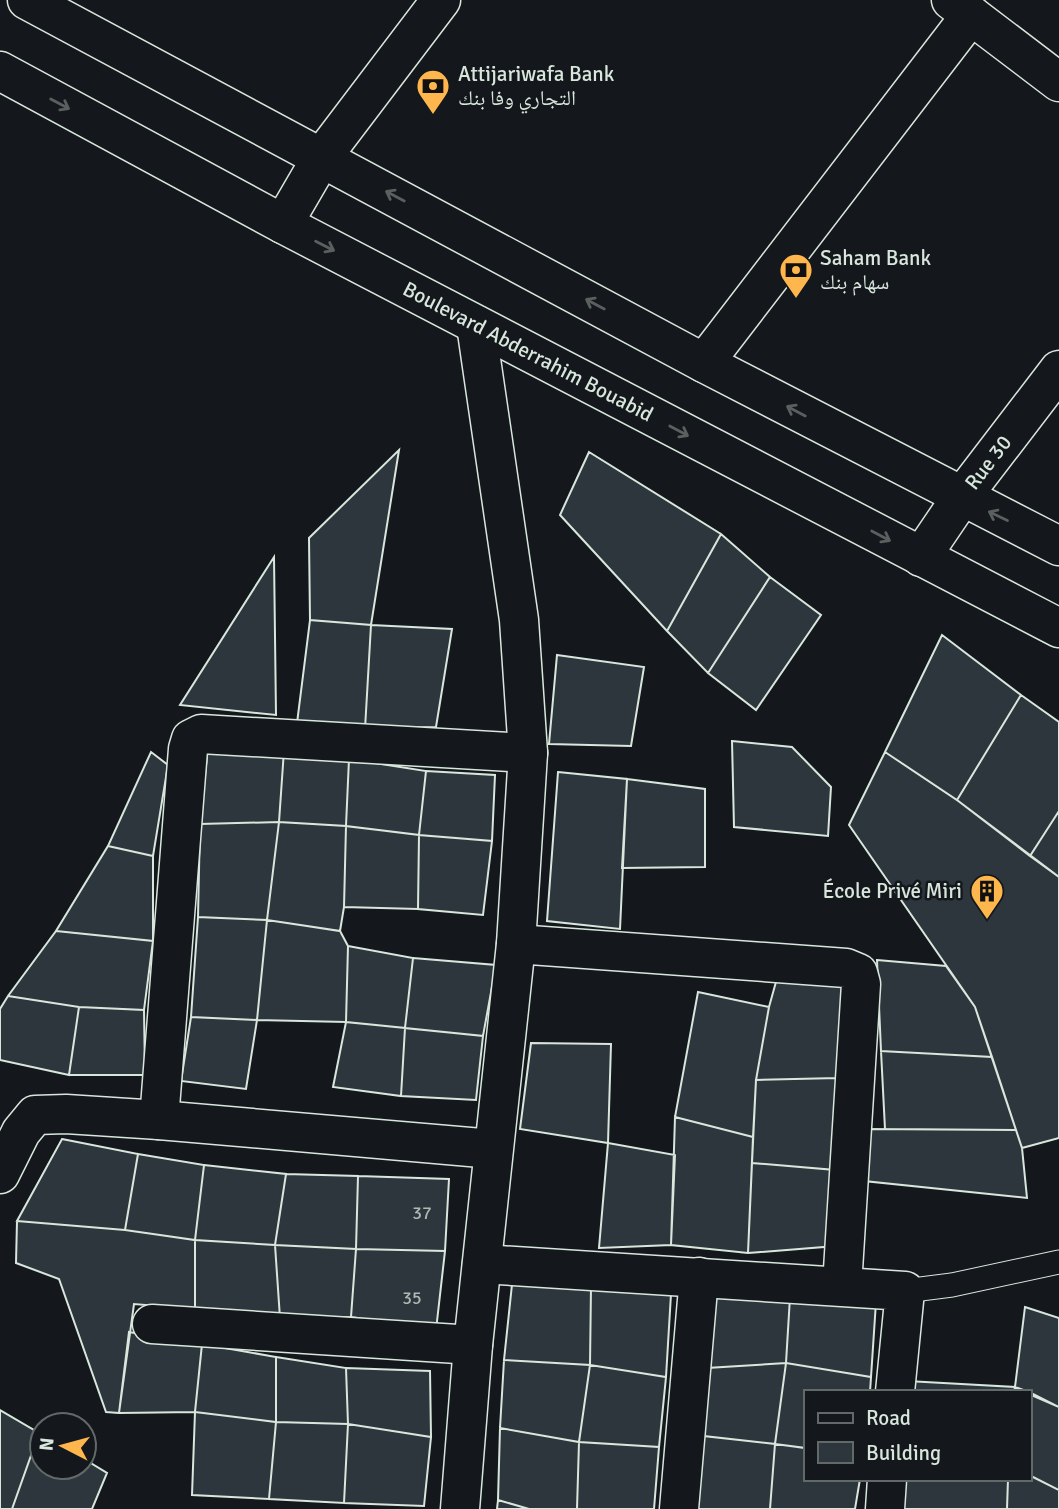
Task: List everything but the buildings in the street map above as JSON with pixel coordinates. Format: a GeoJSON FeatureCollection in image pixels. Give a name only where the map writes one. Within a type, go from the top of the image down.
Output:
{"type":"FeatureCollection","features":[{"type":"Feature","properties":{"kind":"street"},"geometry":{"type":"LineString","coordinates":[[27,0],[73,10],[323,157],[704,363],[1059,547]]}},
{"type":"Feature","properties":{"kind":"street"},"geometry":{"type":"LineString","coordinates":[[283,224],[323,157],[441,0]]}},
{"type":"Feature","properties":{"kind":"street"},"geometry":{"type":"LineString","coordinates":[[704,363],[961,7],[1059,82]]}},
{"type":"Feature","properties":{"kind":"street","name":"Boulevard Abderrahim Bouabid"},"geometry":{"type":"LineString","coordinates":[[0,71],[283,224],[1059,628]]}},
{"type":"Feature","properties":{"kind":"street"},"geometry":{"type":"LineString","coordinates":[[460,1509],[473,1345],[516,944],[528,753],[519,620],[476,325]]}},
{"type":"Feature","properties":{"kind":"street","name":"Rue 30"},"geometry":{"type":"LineString","coordinates":[[921,557],[961,498],[1059,370]]}},
{"type":"Feature","properties":{"kind":"street"},"geometry":{"type":"LineString","coordinates":[[159,1120],[188,749],[191,739],[201,734],[528,753]]}},
{"type":"Feature","properties":{"kind":"street"},"geometry":{"type":"LineString","coordinates":[[516,944],[846,968],[858,973],[861,984],[842,1286]]}},
{"type":"Feature","properties":{"kind":"street"},"geometry":{"type":"LineString","coordinates":[[0,1174],[21,1132],[35,1115],[66,1114],[159,1120],[493,1149]]}},
{"type":"Feature","properties":{"kind":"street"},"geometry":{"type":"LineString","coordinates":[[482,1264],[905,1291],[895,1390]]}},
{"type":"Feature","properties":{"kind":"street"},"geometry":{"type":"LineString","coordinates":[[679,1509],[699,1277]]}},
{"type":"Feature","properties":{"kind":"street"},"geometry":{"type":"LineString","coordinates":[[152,1324],[473,1345]]}},
{"type":"Feature","properties":{"kind":"street"},"geometry":{"type":"LineString","coordinates":[[885,1509],[887,1481]]}},
{"type":"Feature","properties":{"kind":"lane"},"geometry":{"type":"LineString","coordinates":[[905,1291],[952,1285],[1056,1264]]}},
{"type":"Feature","properties":{"kind":"place","name":"Attijariwafa Bank التجاري وفا بنك"},"geometry":{"type":"Point","coordinates":[433,116]}},
{"type":"Feature","properties":{"kind":"place","name":"Saham Bank سهام بنك"},"geometry":{"type":"Point","coordinates":[796,300]}},
{"type":"Feature","properties":{"kind":"place","name":"École Privé Miri"},"geometry":{"type":"Point","coordinates":[987,921]}}]}
